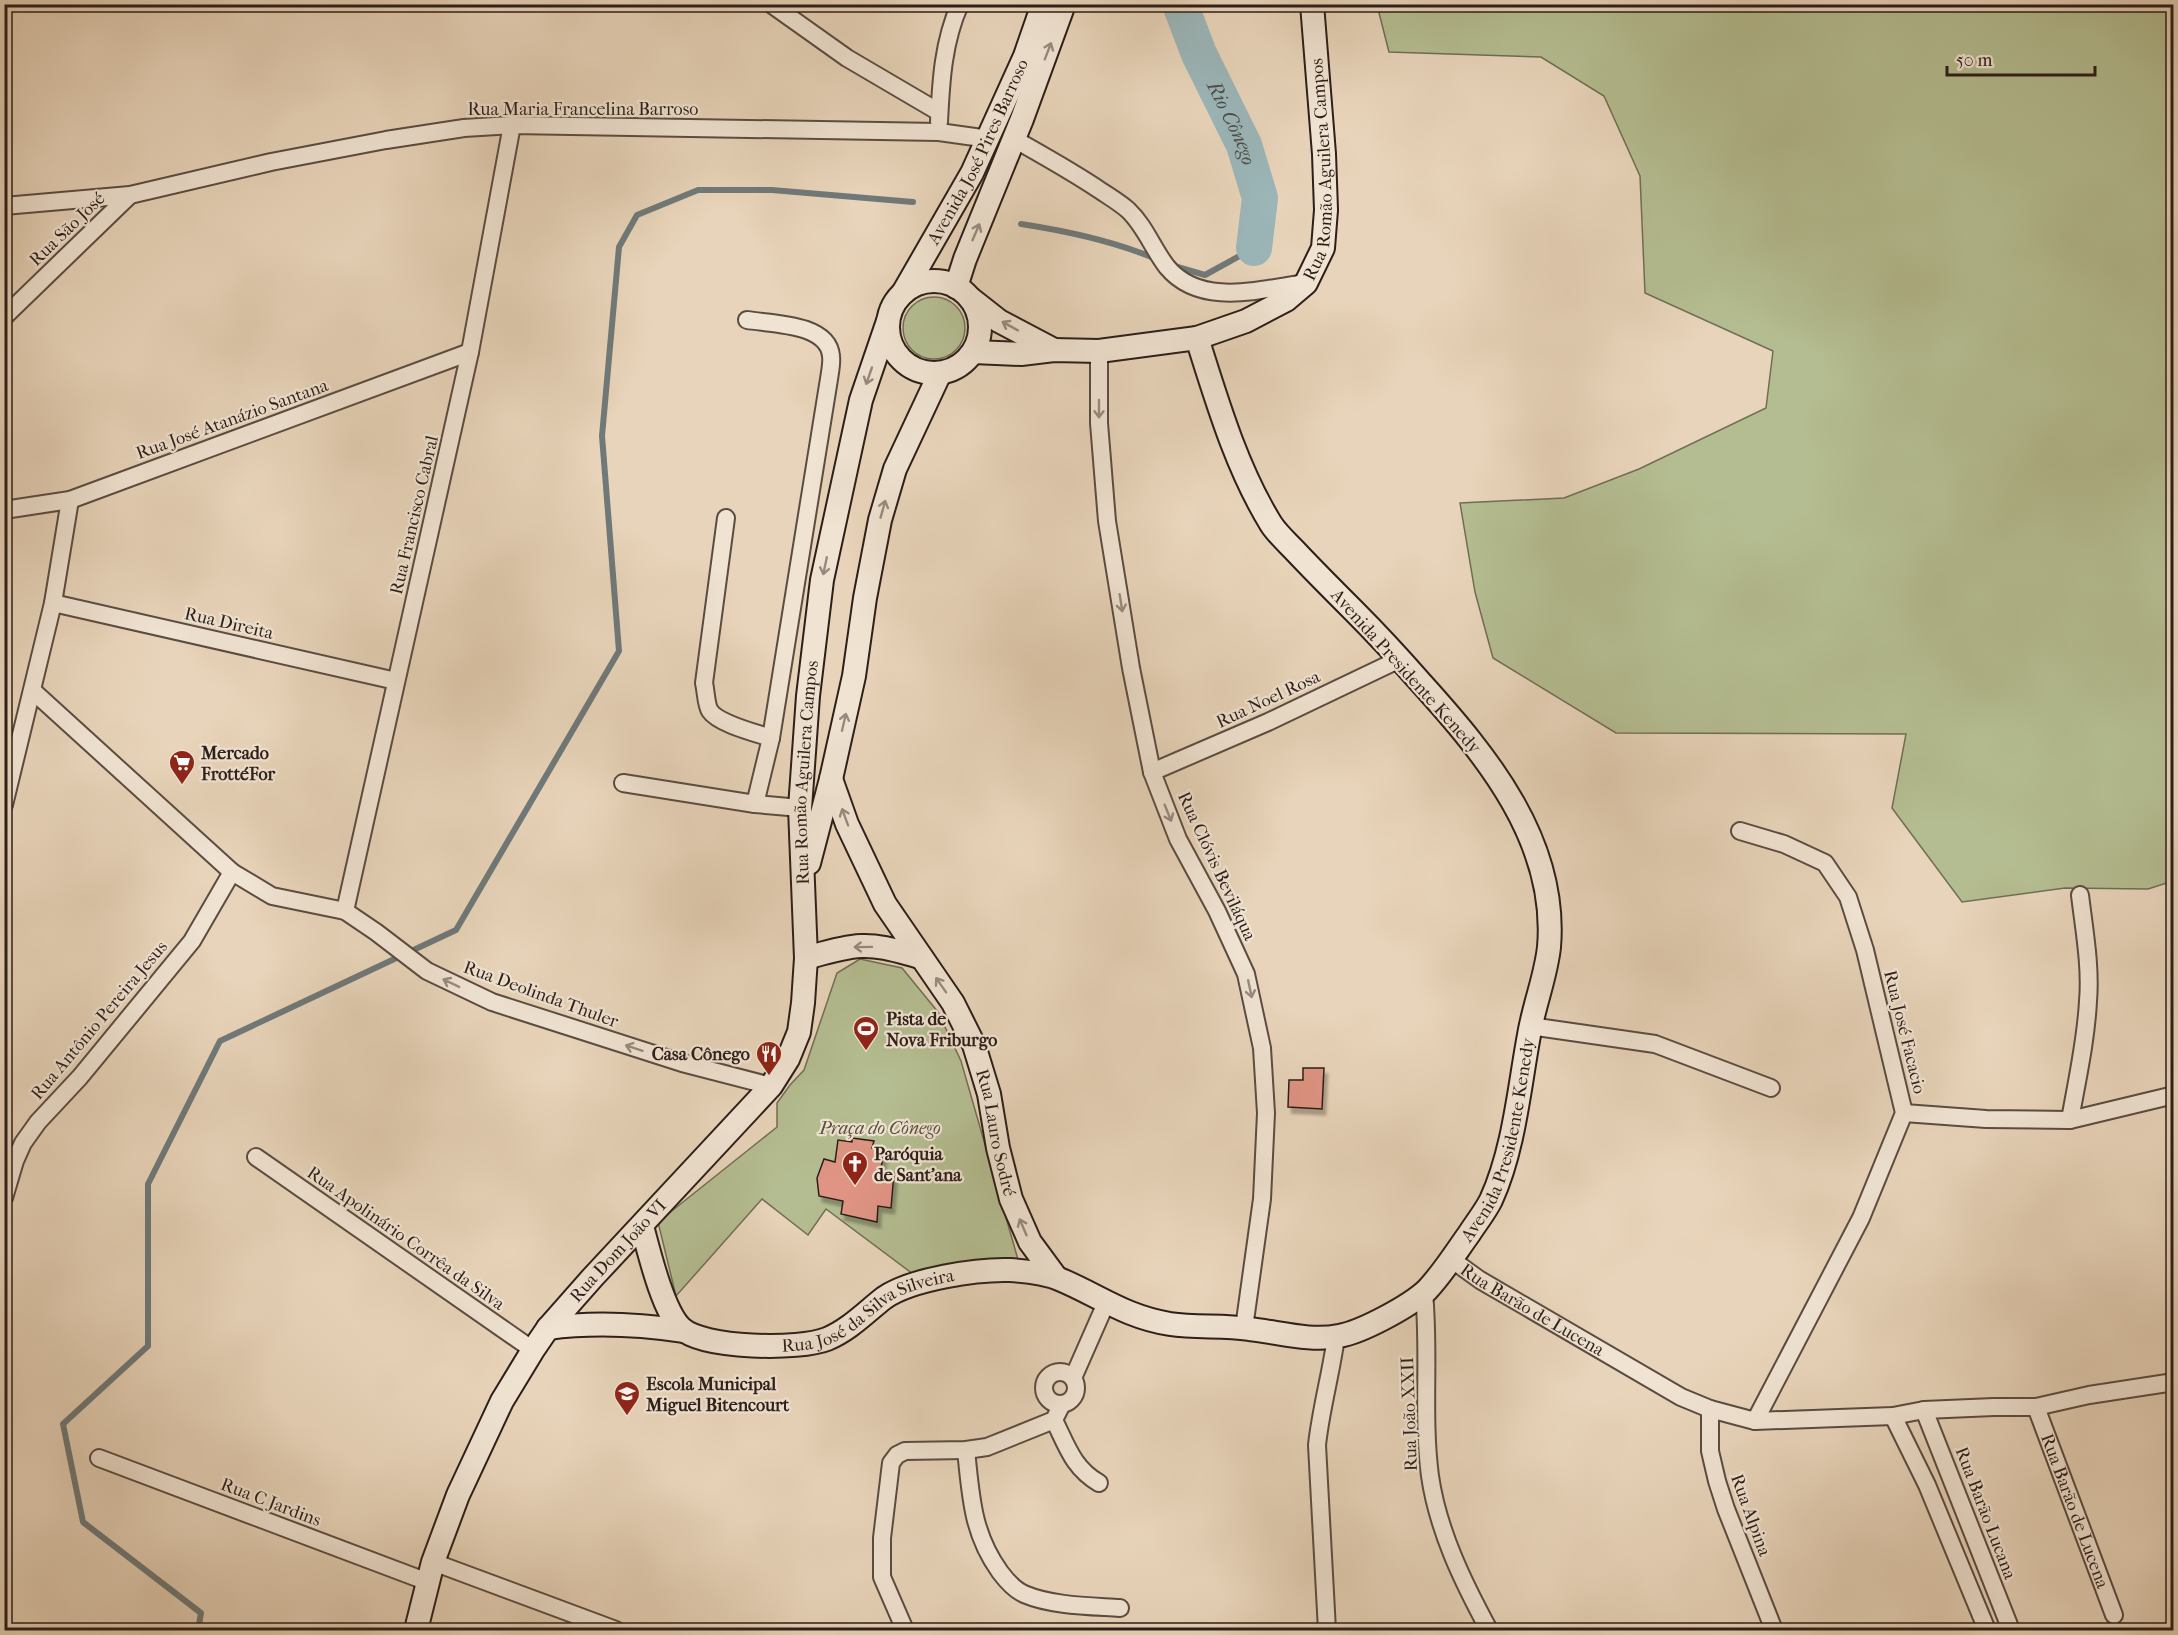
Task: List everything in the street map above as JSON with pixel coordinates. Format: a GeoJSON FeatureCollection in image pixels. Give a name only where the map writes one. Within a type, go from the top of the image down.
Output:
{"type":"FeatureCollection","features":[{"type":"Feature","properties":{"kind":"street"},"geometry":{"type":"LineString","coordinates":[[771,4],[847,58],[939,112]]}},
{"type":"Feature","properties":{"kind":"street"},"geometry":{"type":"LineString","coordinates":[[939,132],[942,63],[952,22],[960,4]]}},
{"type":"Feature","properties":{"kind":"street","name":"Avenida José Pires Barroso"},"geometry":{"type":"LineString","coordinates":[[903,293],[989,139],[1025,56],[1042,4]]}},
{"type":"Feature","properties":{"kind":"street","name":"Avenida José Pires Barroso"},"geometry":{"type":"LineString","coordinates":[[962,292],[965,259],[1061,18],[1064,4]]}},
{"type":"Feature","properties":{"kind":"street","name":"Rua Romão Aguilera Campos"},"geometry":{"type":"LineString","coordinates":[[973,352],[1021,354],[1054,350],[1099,351],[1197,338],[1246,321],[1286,300],[1306,282],[1323,248],[1326,210],[1324,154],[1312,4]]}},
{"type":"Feature","properties":{"kind":"street","name":"Rua Maria Francelina Barroso"},"geometry":{"type":"LineString","coordinates":[[4,206],[130,195],[271,162],[464,128],[512,125],[939,132],[989,139]]}},
{"type":"Feature","properties":{"kind":"street","name":"Rua Francisco Cabral"},"geometry":{"type":"LineString","coordinates":[[345,911],[470,352],[512,125]]}},
{"type":"Feature","properties":{"kind":"street"},"geometry":{"type":"LineString","coordinates":[[1014,139],[1077,175],[1128,210],[1167,266],[1192,287],[1212,293],[1255,290],[1306,282]]}},
{"type":"Feature","properties":{"kind":"street","name":"Rua São José"},"geometry":{"type":"LineString","coordinates":[[4,317],[130,195]]}},
{"type":"Feature","properties":{"kind":"street"},"geometry":{"type":"LineString","coordinates":[[962,292],[975,305],[980,324],[977,344],[973,352],[959,366],[940,373],[922,372],[905,363],[893,349],[888,321],[893,306],[903,293],[924,282],[940,282],[962,292],[999,321],[1054,350]]}},
{"type":"Feature","properties":{"kind":"street"},"geometry":{"type":"LineString","coordinates":[[747,320],[811,330],[824,339],[832,354],[830,379],[771,738],[755,804]]}},
{"type":"Feature","properties":{"kind":"street","name":"Rua Romão Aguilera Campos"},"geometry":{"type":"LineString","coordinates":[[804,882],[800,808],[808,696],[822,580],[861,400],[888,321]]}},
{"type":"Feature","properties":{"kind":"street","name":"Avenida Presidente Kenedy"},"geometry":{"type":"LineString","coordinates":[[1197,338],[1245,473],[1273,528],[1400,659],[1473,743],[1509,793],[1533,842],[1549,912],[1549,949],[1530,1026],[1510,1142],[1490,1202],[1451,1259]]}},
{"type":"Feature","properties":{"kind":"street","name":"Rua Clóvis Beviláqua"},"geometry":{"type":"LineString","coordinates":[[1099,351],[1099,423],[1107,521],[1131,668],[1152,772],[1178,839],[1217,911],[1246,974],[1262,1047],[1266,1113],[1262,1199],[1244,1328]]}},
{"type":"Feature","properties":{"kind":"street","name":"Rua José Atanázio Santana"},"geometry":{"type":"LineString","coordinates":[[4,510],[70,500],[470,352]]}},
{"type":"Feature","properties":{"kind":"street","name":"Rua Romão Aguilera Campos"},"geometry":{"type":"LineString","coordinates":[[804,882],[831,779],[854,676],[865,598],[880,520],[895,469],[940,373]]}},
{"type":"Feature","properties":{"kind":"street"},"geometry":{"type":"LineString","coordinates":[[4,805],[53,603],[70,500]]}},
{"type":"Feature","properties":{"kind":"street"},"geometry":{"type":"LineString","coordinates":[[726,518],[704,683],[707,698],[710,711],[721,720],[771,738]]}},
{"type":"Feature","properties":{"kind":"street","name":"Rua Direita"},"geometry":{"type":"LineString","coordinates":[[53,603],[396,681]]}},
{"type":"Feature","properties":{"kind":"street","name":"Rua Noel Rosa"},"geometry":{"type":"LineString","coordinates":[[1152,772],[1268,722],[1400,659]]}},
{"type":"Feature","properties":{"kind":"street","name":"Rua Deolinda Thuler"},"geometry":{"type":"LineString","coordinates":[[33,691],[232,872],[272,896],[345,911],[427,971],[492,1002],[682,1063],[771,1086]]}},
{"type":"Feature","properties":{"kind":"street","name":"Rua Lauro Sodré"},"geometry":{"type":"LineString","coordinates":[[831,779],[847,824],[885,904],[953,1003],[974,1045],[988,1094],[1011,1199],[1030,1242],[1055,1276]]}},
{"type":"Feature","properties":{"kind":"street"},"geometry":{"type":"LineString","coordinates":[[622,783],[755,804],[800,808]]}},
{"type":"Feature","properties":{"kind":"street","name":"Rua José Facacio"},"geometry":{"type":"LineString","coordinates":[[1740,831],[1784,844],[1825,863],[1848,897],[1865,950],[1904,1113],[1861,1218],[1755,1421]]}},
{"type":"Feature","properties":{"kind":"street","name":"Rua Antônio Pereira Jesus"},"geometry":{"type":"LineString","coordinates":[[4,1198],[23,1143],[38,1122],[80,1077],[192,941],[232,872]]}},
{"type":"Feature","properties":{"kind":"street","name":"Rua Dom João VI"},"geometry":{"type":"LineString","coordinates":[[416,1630],[430,1572],[458,1495],[481,1441],[533,1350],[548,1328],[593,1277],[771,1086],[788,1059],[799,1032],[806,958],[804,882]]}},
{"type":"Feature","properties":{"kind":"street"},"geometry":{"type":"LineString","coordinates":[[2070,1120],[2084,1043],[2089,998],[2080,895]]}},
{"type":"Feature","properties":{"kind":"street"},"geometry":{"type":"LineString","coordinates":[[806,958],[861,946],[885,948],[921,957]]}},
{"type":"Feature","properties":{"kind":"street"},"geometry":{"type":"LineString","coordinates":[[1530,1026],[1655,1044],[1771,1088]]}},
{"type":"Feature","properties":{"kind":"street"},"geometry":{"type":"LineString","coordinates":[[1904,1113],[1986,1119],[2070,1120],[2174,1095]]}},
{"type":"Feature","properties":{"kind":"street","name":"Rua Apolinário Corrêa da Silva"},"geometry":{"type":"LineString","coordinates":[[256,1157],[533,1350]]}},
{"type":"Feature","properties":{"kind":"street"},"geometry":{"type":"LineString","coordinates":[[642,1226],[667,1306],[683,1331]]}},
{"type":"Feature","properties":{"kind":"street","name":"Rua Barão de Lucena"},"geometry":{"type":"LineString","coordinates":[[1055,1276],[1106,1303],[1132,1314],[1166,1323],[1336,1337],[1383,1319],[1424,1293],[1451,1259],[1480,1280],[1681,1397],[1710,1409],[1755,1421],[1893,1416],[1924,1410],[2036,1407],[2089,1395],[2174,1382]]}},
{"type":"Feature","properties":{"kind":"street","name":"Rua José da Silva Silveira"},"geometry":{"type":"LineString","coordinates":[[548,1328],[577,1324],[644,1325],[746,1345],[780,1347],[807,1345],[830,1338],[886,1297],[909,1285],[994,1270],[1015,1270],[1055,1276]]}},
{"type":"Feature","properties":{"kind":"street","name":"Rua João XXII"},"geometry":{"type":"LineString","coordinates":[[1424,1293],[1428,1331],[1426,1406],[1431,1479],[1445,1537],[1489,1630]]}},
{"type":"Feature","properties":{"kind":"street"},"geometry":{"type":"LineString","coordinates":[[1073,1378],[1063,1372],[1052,1374],[1044,1382],[1044,1394],[1051,1402],[1062,1404],[1072,1399],[1076,1388],[1073,1378],[1106,1303]]}},
{"type":"Feature","properties":{"kind":"street"},"geometry":{"type":"LineString","coordinates":[[1327,1630],[1317,1445],[1320,1417],[1332,1370],[1336,1337]]}},
{"type":"Feature","properties":{"kind":"street"},"geometry":{"type":"LineString","coordinates":[[905,1630],[882,1577],[882,1538],[891,1463],[897,1455],[905,1451],[966,1450],[987,1447],[1054,1420],[1062,1404]]}},
{"type":"Feature","properties":{"kind":"street","name":"Rua Barão de Lucena"},"geometry":{"type":"LineString","coordinates":[[2036,1407],[2114,1615]]}},
{"type":"Feature","properties":{"kind":"street","name":"Rua Alpina"},"geometry":{"type":"LineString","coordinates":[[1710,1409],[1710,1451],[1717,1481],[1774,1630]]}},
{"type":"Feature","properties":{"kind":"street","name":"Rua Barão Lucana"},"geometry":{"type":"LineString","coordinates":[[1924,1410],[2011,1630]]}},
{"type":"Feature","properties":{"kind":"street"},"geometry":{"type":"LineString","coordinates":[[1893,1416],[1927,1485],[1987,1630]]}},
{"type":"Feature","properties":{"kind":"street"},"geometry":{"type":"LineString","coordinates":[[1054,1420],[1075,1463],[1086,1475],[1100,1483]]}},
{"type":"Feature","properties":{"kind":"street"},"geometry":{"type":"LineString","coordinates":[[966,1450],[970,1495],[977,1529],[990,1558],[1006,1580],[1023,1593],[1067,1604],[1120,1608]]}},
{"type":"Feature","properties":{"kind":"street","name":"Rua C Jardins"},"geometry":{"type":"LineString","coordinates":[[99,1458],[430,1572],[599,1627],[616,1630]]}},
{"type":"Feature","properties":{"kind":"green space"},"geometry":{"type":"Polygon","coordinates":[[[1377,5],[2173,5],[2173,881],[2148,889],[2065,888],[1962,902],[1892,808],[1906,734],[1616,733],[1493,658],[1475,592],[1460,503],[1564,498],[1639,469],[1766,408],[1773,351],[1645,293],[1640,176],[1604,96],[1541,57],[1389,52],[1377,5]]]}},
{"type":"Feature","properties":{"kind":"green space"},"geometry":{"type":"Polygon","coordinates":[[[934,297],[946,299],[956,306],[963,316],[965,328],[963,340],[956,350],[946,357],[934,359],[922,357],[912,350],[905,340],[903,328],[905,316],[912,306],[922,299],[934,297]]]}},
{"type":"Feature","properties":{"kind":"green space","name":"Praça do Cônego"},"geometry":{"type":"Polygon","coordinates":[[[860,959],[902,968],[938,1012],[961,1061],[1019,1263],[917,1277],[826,1209],[808,1235],[762,1199],[676,1296],[658,1222],[777,1127],[777,1103],[804,1070],[837,973],[860,959]]]}},
{"type":"Feature","properties":{"kind":"building"},"geometry":{"type":"Polygon","coordinates":[[[1303,1068],[1324,1068],[1322,1109],[1288,1107],[1289,1080],[1303,1080],[1303,1068]]]}},
{"type":"Feature","properties":{"kind":"building","name":"Paróquia de Sant'ana"},"geometry":{"type":"Polygon","coordinates":[[[852,1138],[874,1141],[872,1148],[885,1149],[880,1172],[894,1173],[891,1208],[878,1206],[877,1222],[841,1214],[843,1201],[819,1196],[817,1178],[824,1159],[835,1162],[838,1140],[852,1142],[852,1138]]]}},
{"type":"Feature","properties":{"kind":"waterway","name":"Rio Cônego"},"geometry":{"type":"LineString","coordinates":[[1180,4],[1199,54],[1244,145],[1260,198],[1254,248]]}},
{"type":"Feature","properties":{"kind":"waterway"},"geometry":{"type":"LineString","coordinates":[[198,1630],[201,1613],[83,1522],[63,1424],[148,1346],[148,1184],[220,1041],[456,930],[619,651],[602,436],[619,247],[637,215],[698,190],[772,190],[913,202]]}},
{"type":"Feature","properties":{"kind":"waterway"},"geometry":{"type":"LineString","coordinates":[[1021,224],[1090,237],[1156,259]]}},
{"type":"Feature","properties":{"kind":"waterway"},"geometry":{"type":"LineString","coordinates":[[1174,266],[1205,275],[1254,248]]}},
{"type":"Feature","properties":{"kind":"place","name":"Mercado FrottéFor"},"geometry":{"type":"Point","coordinates":[182,786]}},
{"type":"Feature","properties":{"kind":"place","name":"Pista de Nova Friburgo"},"geometry":{"type":"Point","coordinates":[866,1052]}},
{"type":"Feature","properties":{"kind":"place","name":"Casa Cônego"},"geometry":{"type":"Point","coordinates":[769,1077]}},
{"type":"Feature","properties":{"kind":"place","name":"Paróquia de Sant'ana"},"geometry":{"type":"Point","coordinates":[855,1187]}},
{"type":"Feature","properties":{"kind":"place","name":"Escola Municipal Miguel Bitencourt"},"geometry":{"type":"Point","coordinates":[627,1417]}}]}
